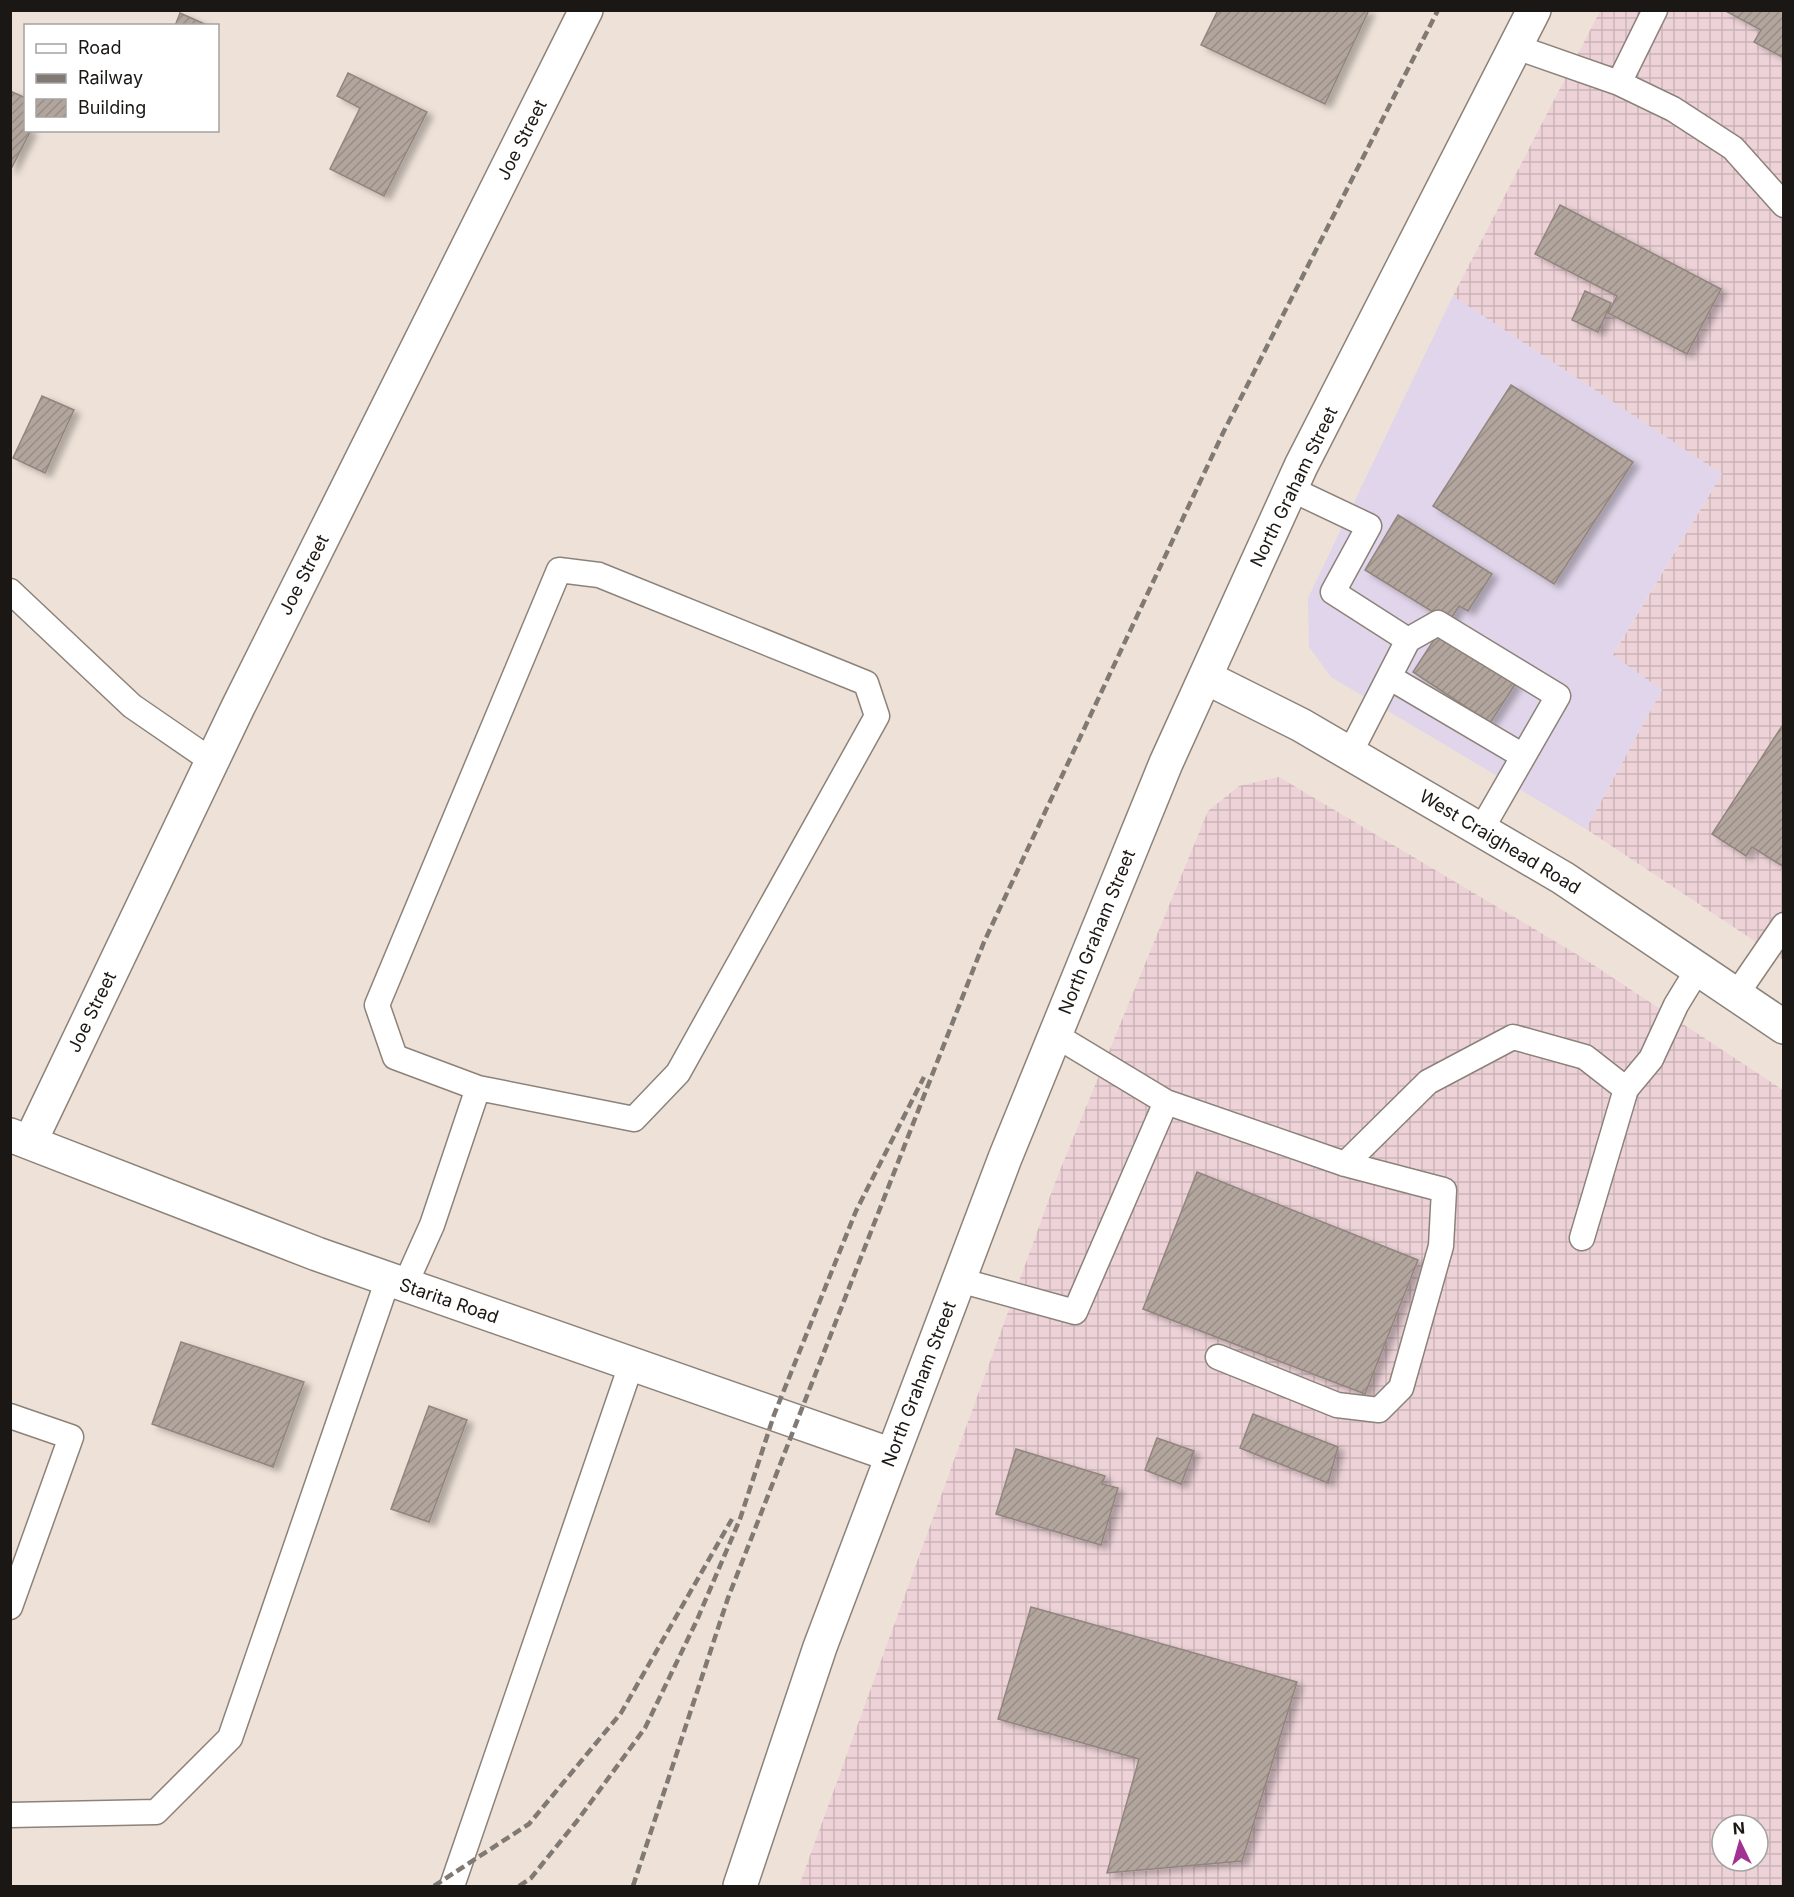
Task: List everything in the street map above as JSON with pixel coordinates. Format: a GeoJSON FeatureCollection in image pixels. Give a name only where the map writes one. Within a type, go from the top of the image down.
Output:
{"type":"FeatureCollection","features":[{"type":"Feature","properties":{"kind":"street","name":"Joe Street"},"geometry":{"type":"LineString","coordinates":[[20,1138],[212,761],[586,10]]}},
{"type":"Feature","properties":{"kind":"street","name":"North Graham Street"},"geometry":{"type":"LineString","coordinates":[[740,1887],[820,1647],[892,1455],[1055,1035],[1167,763],[1291,489],[1534,10]]}},
{"type":"Feature","properties":{"kind":"street","name":"West Craighead Road"},"geometry":{"type":"LineString","coordinates":[[1205,677],[1301,725],[1563,878],[1784,1027]]}},
{"type":"Feature","properties":{"kind":"street","name":"Starita Road"},"geometry":{"type":"LineString","coordinates":[[20,1138],[317,1254],[892,1455]]}},
{"type":"Feature","properties":{"kind":"lane"},"geometry":{"type":"LineString","coordinates":[[1619,83],[1655,10]]}},
{"type":"Feature","properties":{"kind":"lane"},"geometry":{"type":"LineString","coordinates":[[1516,47],[1619,83],[1673,109],[1733,148],[1784,205]]}},
{"type":"Feature","properties":{"kind":"lane"},"geometry":{"type":"LineString","coordinates":[[1291,489],[1369,526],[1333,592],[1408,640]]}},
{"type":"Feature","properties":{"kind":"lane"},"geometry":{"type":"LineString","coordinates":[[559,570],[598,575],[866,683],[877,716],[684,1063],[634,1119],[478,1088],[395,1057],[377,1005],[559,570]]}},
{"type":"Feature","properties":{"kind":"lane"},"geometry":{"type":"LineString","coordinates":[[10,591],[132,706],[212,761]]}},
{"type":"Feature","properties":{"kind":"lane"},"geometry":{"type":"LineString","coordinates":[[1350,753],[1408,640],[1438,623],[1481,654],[1558,696],[1480,830]]}},
{"type":"Feature","properties":{"kind":"lane"},"geometry":{"type":"LineString","coordinates":[[1389,677],[1449,704],[1523,756]]}},
{"type":"Feature","properties":{"kind":"lane"},"geometry":{"type":"LineString","coordinates":[[1736,995],[1784,925]]}},
{"type":"Feature","properties":{"kind":"lane"},"geometry":{"type":"LineString","coordinates":[[1582,1238],[1626,1089],[1651,1059],[1676,1005],[1698,969]]}},
{"type":"Feature","properties":{"kind":"lane"},"geometry":{"type":"LineString","coordinates":[[1055,1035],[1166,1102],[1345,1164],[1444,1190],[1441,1246],[1401,1388],[1379,1410],[1337,1405],[1218,1357]]}},
{"type":"Feature","properties":{"kind":"lane"},"geometry":{"type":"LineString","coordinates":[[1345,1164],[1428,1082],[1513,1037],[1585,1057],[1626,1089]]}},
{"type":"Feature","properties":{"kind":"lane"},"geometry":{"type":"LineString","coordinates":[[10,1815],[156,1812],[230,1738],[396,1282],[432,1226],[478,1088]]}},
{"type":"Feature","properties":{"kind":"lane"},"geometry":{"type":"LineString","coordinates":[[959,1280],[1075,1312],[1166,1102]]}},
{"type":"Feature","properties":{"kind":"lane"},"geometry":{"type":"LineString","coordinates":[[452,1887],[632,1365]]}},
{"type":"Feature","properties":{"kind":"lane"},"geometry":{"type":"LineString","coordinates":[[10,1416],[71,1437],[10,1607]]}},
{"type":"Feature","properties":{"kind":"shaded area"},"geometry":{"type":"Polygon","coordinates":[[[1600,11],[1783,11],[1783,960],[1586,829],[1662,690],[1613,655],[1722,474],[1453,296],[1600,11]]]}},
{"type":"Feature","properties":{"kind":"shaded area"},"geometry":{"type":"Polygon","coordinates":[[[1453,296],[1722,474],[1613,654],[1662,690],[1586,829],[1331,677],[1309,647],[1308,598],[1453,296]]]}},
{"type":"Feature","properties":{"kind":"shaded area"},"geometry":{"type":"Polygon","coordinates":[[[1279,777],[1583,958],[1783,1090],[1783,1886],[799,1886],[1056,1180],[1208,811],[1239,786],[1279,777]]]}},
{"type":"Feature","properties":{"kind":"building"},"geometry":{"type":"Polygon","coordinates":[[[1218,10],[1369,10],[1325,104],[1201,45],[1218,10]]]}},
{"type":"Feature","properties":{"kind":"building"},"geometry":{"type":"Polygon","coordinates":[[[1724,10],[1784,10],[1784,58],[1754,42],[1761,30],[1724,10]]]}},
{"type":"Feature","properties":{"kind":"building"},"geometry":{"type":"Polygon","coordinates":[[[180,13],[205,24],[176,24],[180,13]]]}},
{"type":"Feature","properties":{"kind":"building"},"geometry":{"type":"Polygon","coordinates":[[[348,73],[427,112],[384,196],[330,169],[360,108],[337,96],[348,73]]]}},
{"type":"Feature","properties":{"kind":"building"},"geometry":{"type":"Polygon","coordinates":[[[10,91],[24,97],[24,132],[30,132],[10,171],[10,91]]]}},
{"type":"Feature","properties":{"kind":"building"},"geometry":{"type":"Polygon","coordinates":[[[1560,205],[1721,289],[1687,354],[1608,313],[1617,296],[1535,254],[1560,205]]]}},
{"type":"Feature","properties":{"kind":"building"},"geometry":{"type":"Polygon","coordinates":[[[1585,291],[1611,303],[1598,332],[1572,320],[1585,291]]]}},
{"type":"Feature","properties":{"kind":"building"},"geometry":{"type":"Polygon","coordinates":[[[1511,385],[1633,462],[1554,584],[1433,506],[1511,385]]]}},
{"type":"Feature","properties":{"kind":"building"},"geometry":{"type":"Polygon","coordinates":[[[42,396],[74,410],[45,473],[13,458],[42,396]]]}},
{"type":"Feature","properties":{"kind":"building"},"geometry":{"type":"Polygon","coordinates":[[[1398,515],[1492,574],[1468,611],[1459,606],[1449,622],[1365,570],[1398,515]]]}},
{"type":"Feature","properties":{"kind":"building"},"geometry":{"type":"Polygon","coordinates":[[[1439,632],[1516,683],[1490,723],[1413,672],[1439,632]]]}},
{"type":"Feature","properties":{"kind":"building"},"geometry":{"type":"Polygon","coordinates":[[[1784,723],[1784,867],[1752,847],[1746,856],[1712,834],[1784,723]]]}},
{"type":"Feature","properties":{"kind":"building"},"geometry":{"type":"Polygon","coordinates":[[[1197,1172],[1418,1260],[1365,1394],[1143,1309],[1197,1172]]]}},
{"type":"Feature","properties":{"kind":"building"},"geometry":{"type":"Polygon","coordinates":[[[181,1342],[304,1382],[273,1467],[152,1424],[181,1342]]]}},
{"type":"Feature","properties":{"kind":"building"},"geometry":{"type":"Polygon","coordinates":[[[429,1406],[467,1420],[429,1522],[391,1509],[429,1406]]]}},
{"type":"Feature","properties":{"kind":"building"},"geometry":{"type":"Polygon","coordinates":[[[1253,1414],[1338,1447],[1328,1483],[1240,1448],[1253,1414]]]}},
{"type":"Feature","properties":{"kind":"building"},"geometry":{"type":"Polygon","coordinates":[[[1157,1438],[1194,1451],[1181,1484],[1145,1470],[1157,1438]]]}},
{"type":"Feature","properties":{"kind":"building"},"geometry":{"type":"Polygon","coordinates":[[[1016,1449],[1105,1476],[1102,1484],[1118,1488],[1101,1545],[996,1514],[1016,1449]]]}},
{"type":"Feature","properties":{"kind":"building"},"geometry":{"type":"Polygon","coordinates":[[[1031,1607],[1297,1682],[1242,1861],[1107,1873],[1139,1759],[998,1719],[1031,1607]]]}},
{"type":"Feature","properties":{"kind":"railway"},"geometry":{"type":"LineString","coordinates":[[633,1886],[728,1598],[984,942],[1223,433],[1438,10]]}},
{"type":"Feature","properties":{"kind":"railway"},"geometry":{"type":"LineString","coordinates":[[519,1886],[531,1878],[577,1821],[645,1728],[697,1620],[740,1519],[774,1415],[856,1211],[924,1077]]}},
{"type":"Feature","properties":{"kind":"railway"},"geometry":{"type":"LineString","coordinates":[[434,1886],[529,1824],[621,1713],[732,1519]]}}]}
